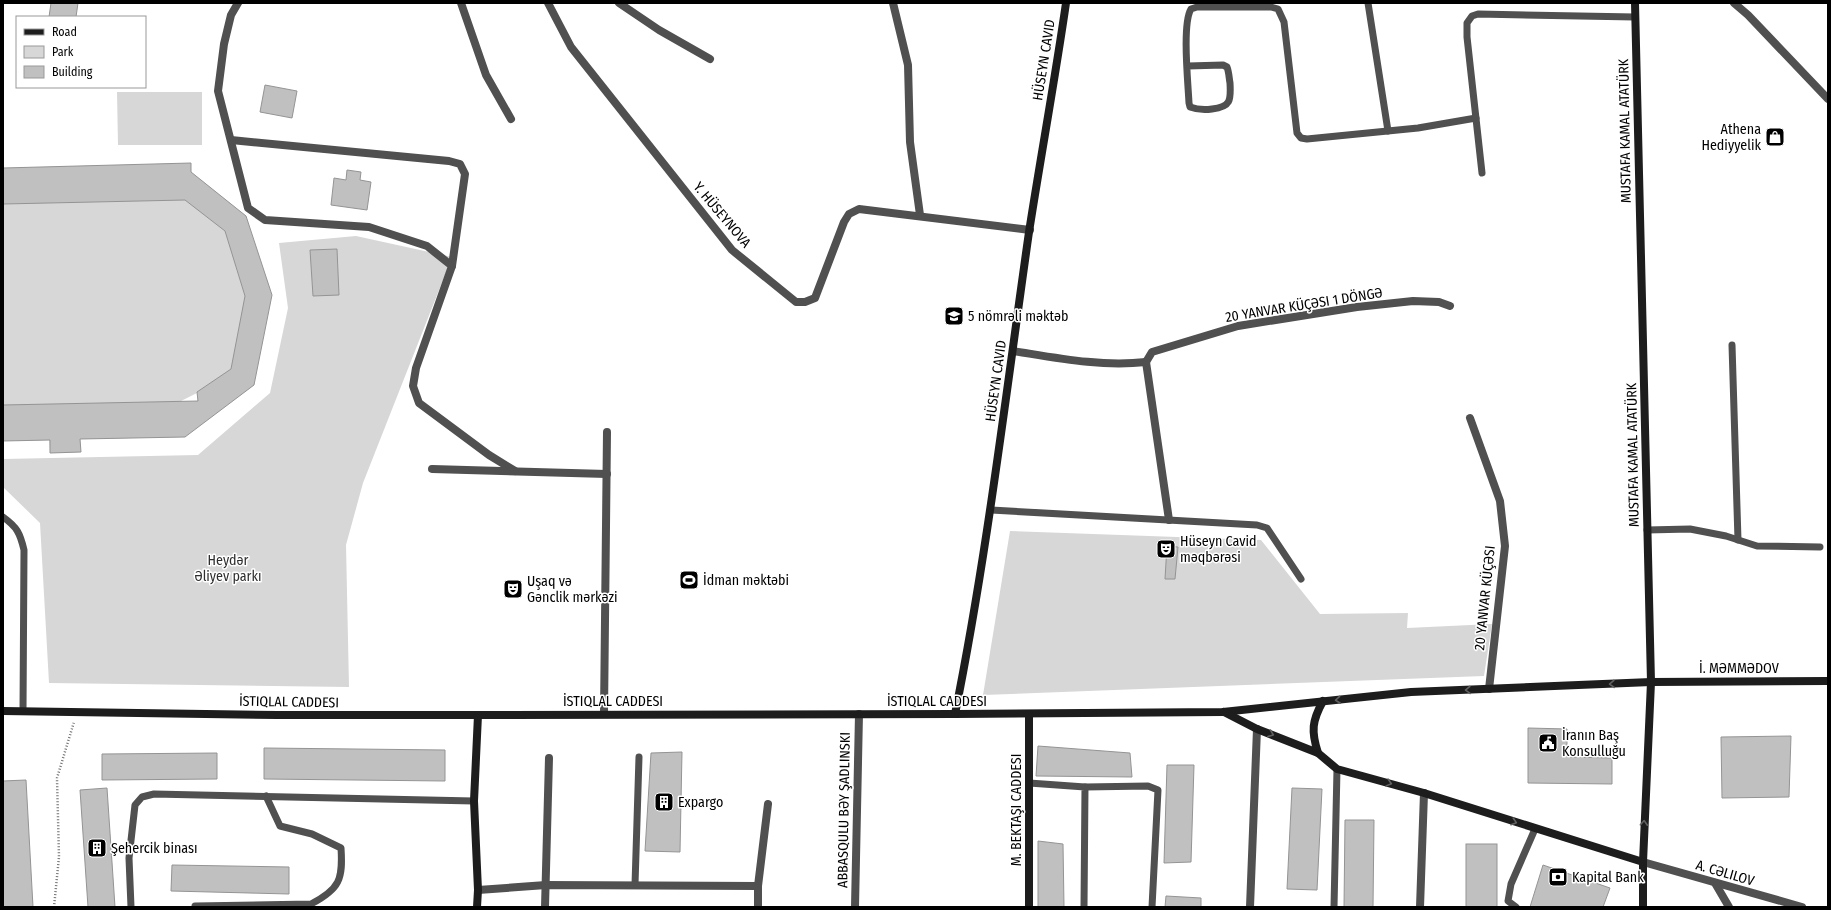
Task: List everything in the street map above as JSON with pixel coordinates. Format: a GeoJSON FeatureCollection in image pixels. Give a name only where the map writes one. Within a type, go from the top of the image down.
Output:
{"type":"FeatureCollection","features":[{"type":"Feature","properties":{"kind":"main road","name":"HÜSEYN CAVID"},"geometry":{"type":"LineString","coordinates":[[955,714],[971,635],[991,510],[1030,230],[1066,3]]}},
{"type":"Feature","properties":{"kind":"main road","name":"MUSTAFA KAMAL ATATÜRK"},"geometry":{"type":"LineString","coordinates":[[1635,3],[1651,682],[1642,862],[1642,907]]}},
{"type":"Feature","properties":{"kind":"main road","name":"İ. MƏMMƏDOV"},"geometry":{"type":"LineString","coordinates":[[1489,689],[1651,682],[1828,681]]}},
{"type":"Feature","properties":{"kind":"main road","name":"İSTIQLAL CADDESI"},"geometry":{"type":"LineString","coordinates":[[3,711],[277,715],[1029,714],[1223,712],[1411,692],[1489,689]]}},
{"type":"Feature","properties":{"kind":"main road"},"geometry":{"type":"LineString","coordinates":[[1318,753],[1313,738],[1313,725],[1316,714],[1324,701]]}},
{"type":"Feature","properties":{"kind":"main road"},"geometry":{"type":"LineString","coordinates":[[1223,712],[1257,729],[1318,753],[1337,769],[1424,793],[1642,862]]}},
{"type":"Feature","properties":{"kind":"main road","name":"M. BEKTAŞI CADDESI"},"geometry":{"type":"LineString","coordinates":[[1029,714],[1030,907]]}},
{"type":"Feature","properties":{"kind":"main road"},"geometry":{"type":"LineString","coordinates":[[477,907],[478,890],[474,801],[478,715]]}},
{"type":"Feature","properties":{"kind":"street"},"geometry":{"type":"LineString","coordinates":[[238,3],[231,15],[224,44],[218,91],[248,208],[265,220],[369,227],[427,246],[452,266]]}},
{"type":"Feature","properties":{"kind":"street"},"geometry":{"type":"LineString","coordinates":[[461,3],[486,75],[511,119]]}},
{"type":"Feature","properties":{"kind":"street","name":"Y. HÜSEYNOVA"},"geometry":{"type":"LineString","coordinates":[[548,3],[571,47],[732,250],[796,302],[804,302],[814,298],[844,222],[849,214],[859,209],[920,215],[1030,230]]}},
{"type":"Feature","properties":{"kind":"street"},"geometry":{"type":"LineString","coordinates":[[619,3],[659,30],[710,58]]}},
{"type":"Feature","properties":{"kind":"street"},"geometry":{"type":"LineString","coordinates":[[893,3],[908,65],[910,142],[920,215]]}},
{"type":"Feature","properties":{"kind":"street"},"geometry":{"type":"LineString","coordinates":[[1734,3],[1748,15],[1828,99]]}},
{"type":"Feature","properties":{"kind":"street"},"geometry":{"type":"LineString","coordinates":[[231,140],[449,161],[460,164],[465,174],[452,266],[416,368],[413,386],[419,403],[489,455],[515,471]]}},
{"type":"Feature","properties":{"kind":"street","name":"20 YANVAR KÜÇƏSI 1 DÖNGƏ"},"geometry":{"type":"LineString","coordinates":[[1146,362],[1152,352],[1238,326],[1357,307],[1413,301],[1439,302],[1450,306]]}},
{"type":"Feature","properties":{"kind":"street"},"geometry":{"type":"LineString","coordinates":[[1013,351],[1090,363],[1124,365],[1146,362],[1169,520]]}},
{"type":"Feature","properties":{"kind":"street","name":"20 YANVAR KÜÇƏSI"},"geometry":{"type":"LineString","coordinates":[[1470,418],[1500,501],[1505,546],[1489,689]]}},
{"type":"Feature","properties":{"kind":"street"},"geometry":{"type":"LineString","coordinates":[[604,714],[608,432]]}},
{"type":"Feature","properties":{"kind":"street"},"geometry":{"type":"LineString","coordinates":[[432,469],[607,474]]}},
{"type":"Feature","properties":{"kind":"street","name":"ABBASQULU BƏY ŞADLINSKI"},"geometry":{"type":"LineString","coordinates":[[855,907],[859,714]]}},
{"type":"Feature","properties":{"kind":"street"},"geometry":{"type":"LineString","coordinates":[[1250,907],[1257,729]]}},
{"type":"Feature","properties":{"kind":"street"},"geometry":{"type":"LineString","coordinates":[[545,907],[549,758]]}},
{"type":"Feature","properties":{"kind":"street"},"geometry":{"type":"LineString","coordinates":[[1420,907],[1424,793]]}},
{"type":"Feature","properties":{"kind":"street"},"geometry":{"type":"LineString","coordinates":[[758,907],[758,886],[768,804]]}},
{"type":"Feature","properties":{"kind":"street","name":"A. CƏLILOV"},"geometry":{"type":"LineString","coordinates":[[1642,862],[1715,884],[1802,907]]}},
{"type":"Feature","properties":{"kind":"street"},"geometry":{"type":"LineString","coordinates":[[1715,884],[1729,907]]}},
{"type":"Feature","properties":{"kind":"street"},"geometry":{"type":"LineString","coordinates":[[478,890],[546,885],[758,886]]}},
{"type":"Feature","properties":{"kind":"lane"},"geometry":{"type":"LineString","coordinates":[[1368,3],[1388,131]]}},
{"type":"Feature","properties":{"kind":"lane"},"geometry":{"type":"LineString","coordinates":[[1188,66],[1223,65],[1227,68],[1230,97],[1226,106],[1206,110],[1190,106],[1186,30],[1188,13],[1191,9],[1197,7],[1271,6],[1278,9],[1284,22],[1297,132],[1300,138],[1307,140],[1418,128],[1476,118]]}},
{"type":"Feature","properties":{"kind":"lane"},"geometry":{"type":"LineString","coordinates":[[1482,173],[1467,37],[1468,23],[1472,16],[1478,14],[1635,17]]}},
{"type":"Feature","properties":{"kind":"lane"},"geometry":{"type":"LineString","coordinates":[[1732,345],[1738,540]]}},
{"type":"Feature","properties":{"kind":"lane"},"geometry":{"type":"LineString","coordinates":[[991,510],[1257,525],[1266,528],[1302,579]]}},
{"type":"Feature","properties":{"kind":"lane"},"geometry":{"type":"LineString","coordinates":[[3,518],[12,524],[20,534],[24,550],[23,711]]}},
{"type":"Feature","properties":{"kind":"lane"},"geometry":{"type":"LineString","coordinates":[[1647,530],[1690,529],[1757,546],[1820,547]]}},
{"type":"Feature","properties":{"kind":"lane"},"geometry":{"type":"LineString","coordinates":[[635,885],[639,757]]}},
{"type":"Feature","properties":{"kind":"lane"},"geometry":{"type":"LineString","coordinates":[[1334,907],[1337,769]]}},
{"type":"Feature","properties":{"kind":"lane"},"geometry":{"type":"LineString","coordinates":[[1029,783],[1085,787],[1148,786],[1158,790],[1152,907]]}},
{"type":"Feature","properties":{"kind":"lane"},"geometry":{"type":"LineString","coordinates":[[1084,907],[1085,787]]}},
{"type":"Feature","properties":{"kind":"lane"},"geometry":{"type":"LineString","coordinates":[[131,907],[128,858],[135,805],[142,797],[154,794],[474,801]]}},
{"type":"Feature","properties":{"kind":"lane"},"geometry":{"type":"LineString","coordinates":[[195,906],[311,904],[325,897],[334,890],[342,867],[341,848],[312,834],[280,826],[266,796]]}},
{"type":"Feature","properties":{"kind":"lane"},"geometry":{"type":"LineString","coordinates":[[1516,907],[1508,901],[1511,884],[1535,829]]}},
{"type":"Feature","properties":{"kind":"path"},"geometry":{"type":"LineString","coordinates":[[54,907],[59,857],[57,778],[77,711]]}},
{"type":"Feature","properties":{"kind":"green space"},"geometry":{"type":"Polygon","coordinates":[[[117,92],[202,92],[202,145],[118,145],[117,92]]]}},
{"type":"Feature","properties":{"kind":"green space"},"geometry":{"type":"Polygon","coordinates":[[[3,168],[191,172],[246,216],[254,385],[199,426],[197,393],[181,401],[182,437],[80,439],[81,452],[50,453],[49,440],[3,441],[3,168]]]}},
{"type":"Feature","properties":{"kind":"green space","name":"Heydər Əliyev parkı"},"geometry":{"type":"Polygon","coordinates":[[[356,236],[452,257],[363,483],[346,545],[349,687],[49,683],[40,523],[3,487],[3,459],[198,455],[270,393],[288,308],[279,243],[356,236]]]}},
{"type":"Feature","properties":{"kind":"green space"},"geometry":{"type":"Polygon","coordinates":[[[1010,531],[1261,540],[1320,614],[1408,613],[1407,628],[1492,624],[1484,676],[983,695],[1010,531]]]}},
{"type":"Feature","properties":{"kind":"building"},"geometry":{"type":"Polygon","coordinates":[[[51,3],[78,3],[76,16],[49,16],[51,3]]]}},
{"type":"Feature","properties":{"kind":"building"},"geometry":{"type":"Polygon","coordinates":[[[265,85],[297,91],[292,118],[260,112],[265,85]]]}},
{"type":"Feature","properties":{"kind":"building"},"geometry":{"type":"Polygon","coordinates":[[[191,163],[191,172],[246,216],[272,295],[254,385],[185,437],[80,439],[81,452],[50,453],[50,440],[3,441],[3,405],[198,401],[197,392],[231,369],[245,296],[225,231],[185,200],[3,204],[3,168],[191,163]]]}},
{"type":"Feature","properties":{"kind":"building"},"geometry":{"type":"Polygon","coordinates":[[[347,170],[361,172],[360,180],[371,182],[367,210],[331,205],[334,178],[346,180],[347,170]]]}},
{"type":"Feature","properties":{"kind":"building"},"geometry":{"type":"Polygon","coordinates":[[[337,249],[339,295],[313,296],[310,250],[337,249]]]}},
{"type":"Feature","properties":{"kind":"building"},"geometry":{"type":"Polygon","coordinates":[[[1167,546],[1178,547],[1175,579],[1165,579],[1167,546]]]}},
{"type":"Feature","properties":{"kind":"building","name":"İranın Baş Konsulluğu"},"geometry":{"type":"Polygon","coordinates":[[[1528,728],[1567,729],[1567,757],[1612,758],[1612,784],[1528,783],[1528,728]]]}},
{"type":"Feature","properties":{"kind":"building"},"geometry":{"type":"Polygon","coordinates":[[[1791,736],[1789,797],[1722,798],[1721,737],[1791,736]]]}},
{"type":"Feature","properties":{"kind":"building"},"geometry":{"type":"Polygon","coordinates":[[[1038,746],[1130,753],[1132,777],[1036,776],[1038,746]]]}},
{"type":"Feature","properties":{"kind":"building"},"geometry":{"type":"Polygon","coordinates":[[[264,748],[445,750],[445,781],[264,779],[264,748]]]}},
{"type":"Feature","properties":{"kind":"building","name":"Expargo"},"geometry":{"type":"Polygon","coordinates":[[[682,752],[680,852],[645,851],[651,753],[682,752]]]}},
{"type":"Feature","properties":{"kind":"building"},"geometry":{"type":"Polygon","coordinates":[[[217,753],[217,779],[102,780],[102,754],[217,753]]]}},
{"type":"Feature","properties":{"kind":"building"},"geometry":{"type":"Polygon","coordinates":[[[1167,765],[1194,765],[1191,862],[1164,863],[1167,765]]]}},
{"type":"Feature","properties":{"kind":"building"},"geometry":{"type":"Polygon","coordinates":[[[26,780],[33,907],[3,907],[3,781],[26,780]]]}},
{"type":"Feature","properties":{"kind":"building","name":"Şehercik binası"},"geometry":{"type":"Polygon","coordinates":[[[107,788],[115,907],[88,907],[80,790],[107,788]]]}},
{"type":"Feature","properties":{"kind":"building"},"geometry":{"type":"Polygon","coordinates":[[[1292,788],[1322,789],[1317,890],[1287,889],[1292,788]]]}},
{"type":"Feature","properties":{"kind":"building"},"geometry":{"type":"Polygon","coordinates":[[[1345,820],[1374,820],[1373,907],[1344,907],[1345,820]]]}},
{"type":"Feature","properties":{"kind":"building"},"geometry":{"type":"Polygon","coordinates":[[[1038,841],[1063,844],[1064,907],[1038,907],[1038,841]]]}},
{"type":"Feature","properties":{"kind":"building"},"geometry":{"type":"Polygon","coordinates":[[[1466,844],[1497,844],[1497,907],[1466,907],[1466,844]]]}},
{"type":"Feature","properties":{"kind":"building","name":"Şehercik binası"},"geometry":{"type":"Polygon","coordinates":[[[172,865],[289,867],[289,894],[171,891],[172,865]]]}},
{"type":"Feature","properties":{"kind":"building","name":"Kapital Bank"},"geometry":{"type":"Polygon","coordinates":[[[1543,865],[1610,888],[1603,907],[1530,907],[1543,865]]]}},
{"type":"Feature","properties":{"kind":"building"},"geometry":{"type":"Polygon","coordinates":[[[1166,896],[1201,898],[1201,907],[1165,907],[1166,896]]]}},
{"type":"Feature","properties":{"kind":"place","name":"Athena Hediyyelik"},"geometry":{"type":"Point","coordinates":[1775,137]}},
{"type":"Feature","properties":{"kind":"place","name":"5 nömrəli məktəb"},"geometry":{"type":"Point","coordinates":[954,316]}},
{"type":"Feature","properties":{"kind":"place","name":"Hüseyn Cavid məqbərəsi"},"geometry":{"type":"Point","coordinates":[1166,549]}},
{"type":"Feature","properties":{"kind":"place","name":"İdman məktəbi"},"geometry":{"type":"Point","coordinates":[689,580]}},
{"type":"Feature","properties":{"kind":"place","name":"Uşaq və Gənclik mərkəzi"},"geometry":{"type":"Point","coordinates":[513,589]}},
{"type":"Feature","properties":{"kind":"place","name":"İranın Baş Konsulluğu"},"geometry":{"type":"Point","coordinates":[1548,743]}},
{"type":"Feature","properties":{"kind":"place","name":"Expargo"},"geometry":{"type":"Point","coordinates":[664,802]}},
{"type":"Feature","properties":{"kind":"place","name":"Şehercik binası"},"geometry":{"type":"Point","coordinates":[97,848]}},
{"type":"Feature","properties":{"kind":"place","name":"Kapital Bank"},"geometry":{"type":"Point","coordinates":[1558,877]}}]}
